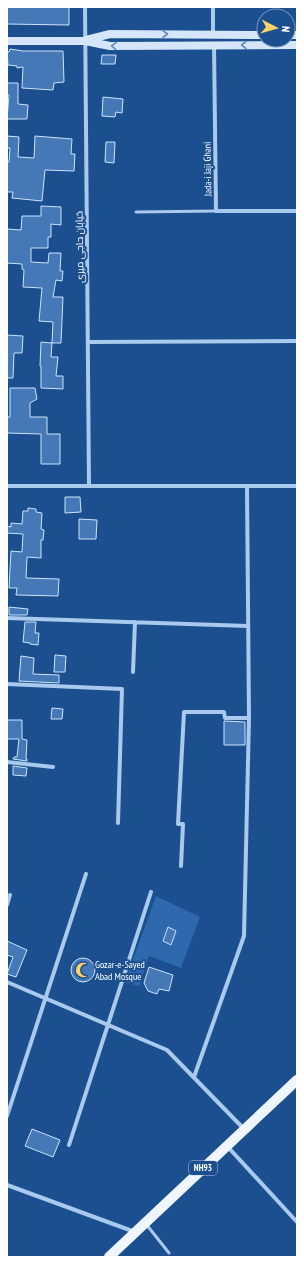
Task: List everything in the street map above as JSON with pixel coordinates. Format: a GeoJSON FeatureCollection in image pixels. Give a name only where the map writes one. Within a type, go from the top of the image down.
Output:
{"type":"FeatureCollection","features":[{"type":"Feature","properties":{"kind":"main road"},"geometry":{"type":"LineString","coordinates":[[85,41],[110,34],[256,34]]}},
{"type":"Feature","properties":{"kind":"main road"},"geometry":{"type":"LineString","coordinates":[[7,41],[85,41],[110,46],[297,45]]}},
{"type":"Feature","properties":{"kind":"main road","name":"NH93"},"geometry":{"type":"LineString","coordinates":[[112,1256],[135,1232],[297,1080]]}},
{"type":"Feature","properties":{"kind":"street","name":"خیابان حاجی میری"},"geometry":{"type":"LineString","coordinates":[[85,7],[89,486]]}},
{"type":"Feature","properties":{"kind":"street"},"geometry":{"type":"LineString","coordinates":[[213,34],[214,7]]}},
{"type":"Feature","properties":{"kind":"street","name":"Jada-i Jaji Ghani"},"geometry":{"type":"LineString","coordinates":[[214,45],[216,212]]}},
{"type":"Feature","properties":{"kind":"street"},"geometry":{"type":"LineString","coordinates":[[216,212],[297,211]]}},
{"type":"Feature","properties":{"kind":"street"},"geometry":{"type":"LineString","coordinates":[[88,342],[297,341]]}},
{"type":"Feature","properties":{"kind":"street"},"geometry":{"type":"LineString","coordinates":[[7,486],[297,486]]}},
{"type":"Feature","properties":{"kind":"street"},"geometry":{"type":"LineString","coordinates":[[194,1077],[244,936],[249,718],[247,486]]}},
{"type":"Feature","properties":{"kind":"street"},"geometry":{"type":"LineString","coordinates":[[7,618],[248,626]]}},
{"type":"Feature","properties":{"kind":"street"},"geometry":{"type":"LineString","coordinates":[[132,672],[135,622]]}},
{"type":"Feature","properties":{"kind":"street"},"geometry":{"type":"LineString","coordinates":[[7,684],[122,689],[118,823]]}},
{"type":"Feature","properties":{"kind":"street"},"geometry":{"type":"LineString","coordinates":[[181,866],[183,824],[178,824],[184,712],[224,712],[224,718],[249,718]]}},
{"type":"Feature","properties":{"kind":"street"},"geometry":{"type":"LineString","coordinates":[[7,762],[53,767]]}},
{"type":"Feature","properties":{"kind":"street"},"geometry":{"type":"LineString","coordinates":[[7,1116],[86,874]]}},
{"type":"Feature","properties":{"kind":"street"},"geometry":{"type":"LineString","coordinates":[[69,1145],[151,892]]}},
{"type":"Feature","properties":{"kind":"street"},"geometry":{"type":"LineString","coordinates":[[7,905],[10,894]]}},
{"type":"Feature","properties":{"kind":"street"},"geometry":{"type":"LineString","coordinates":[[7,982],[167,1050],[244,1129]]}},
{"type":"Feature","properties":{"kind":"street"},"geometry":{"type":"LineString","coordinates":[[227,1146],[297,1222]]}},
{"type":"Feature","properties":{"kind":"street"},"geometry":{"type":"LineString","coordinates":[[7,1185],[135,1232]]}},
{"type":"Feature","properties":{"kind":"lane"},"geometry":{"type":"LineString","coordinates":[[136,212],[216,212]]}},
{"type":"Feature","properties":{"kind":"lane"},"geometry":{"type":"LineString","coordinates":[[145,1223],[169,1253]]}},
{"type":"Feature","properties":{"kind":"shaded area"},"geometry":{"type":"Polygon","coordinates":[[[156,896],[200,917],[181,968],[149,956],[139,986],[125,982],[156,896]]]}},
{"type":"Feature","properties":{"kind":"building"},"geometry":{"type":"Polygon","coordinates":[[[7,7],[69,7],[69,25],[7,24],[7,7]]]}},
{"type":"Feature","properties":{"kind":"building"},"geometry":{"type":"Polygon","coordinates":[[[10,49],[23,51],[63,51],[64,82],[54,83],[53,90],[22,88],[23,67],[17,68],[17,66],[8,65],[7,52],[9,52],[10,49]]]}},
{"type":"Feature","properties":{"kind":"building"},"geometry":{"type":"Polygon","coordinates":[[[102,55],[116,55],[115,64],[101,64],[102,55]]]}},
{"type":"Feature","properties":{"kind":"building"},"geometry":{"type":"Polygon","coordinates":[[[7,83],[18,83],[18,104],[28,105],[27,119],[7,119],[9,95],[7,95],[7,83]]]}},
{"type":"Feature","properties":{"kind":"building"},"geometry":{"type":"Polygon","coordinates":[[[103,97],[123,99],[122,113],[116,112],[115,117],[102,116],[103,97]]]}},
{"type":"Feature","properties":{"kind":"building"},"geometry":{"type":"Polygon","coordinates":[[[7,136],[19,137],[18,157],[34,158],[35,136],[72,139],[71,154],[75,154],[74,171],[45,170],[42,201],[12,198],[13,192],[7,192],[7,162],[9,162],[10,148],[7,148],[7,136]]]}},
{"type":"Feature","properties":{"kind":"building"},"geometry":{"type":"Polygon","coordinates":[[[106,142],[115,142],[114,163],[105,162],[106,142]]]}},
{"type":"Feature","properties":{"kind":"building"},"geometry":{"type":"Polygon","coordinates":[[[41,206],[61,207],[61,225],[51,224],[51,237],[48,237],[48,248],[31,248],[31,262],[48,263],[49,253],[61,253],[60,271],[63,271],[62,281],[56,280],[53,297],[63,297],[61,343],[52,343],[53,322],[39,321],[42,288],[23,287],[24,270],[22,269],[22,264],[7,263],[7,229],[21,230],[22,216],[41,216],[41,206]]]}},
{"type":"Feature","properties":{"kind":"building"},"geometry":{"type":"Polygon","coordinates":[[[7,335],[23,336],[22,353],[14,353],[13,378],[7,378],[7,335]]]}},
{"type":"Feature","properties":{"kind":"building"},"geometry":{"type":"Polygon","coordinates":[[[41,342],[52,343],[51,357],[58,357],[56,376],[63,376],[63,389],[41,388],[41,342]]]}},
{"type":"Feature","properties":{"kind":"building"},"geometry":{"type":"Polygon","coordinates":[[[10,388],[35,388],[37,399],[30,403],[30,417],[47,417],[47,434],[60,434],[60,464],[41,464],[41,434],[7,433],[7,417],[10,417],[10,388]]]}},
{"type":"Feature","properties":{"kind":"building"},"geometry":{"type":"Polygon","coordinates":[[[65,497],[80,497],[81,512],[65,513],[65,497]]]}},
{"type":"Feature","properties":{"kind":"building"},"geometry":{"type":"Polygon","coordinates":[[[28,508],[36,509],[36,512],[42,513],[41,529],[44,530],[43,540],[41,540],[41,558],[27,557],[26,578],[59,579],[58,596],[16,595],[17,588],[9,588],[11,551],[22,552],[23,534],[7,533],[7,526],[11,527],[11,523],[22,524],[23,511],[28,511],[28,508]]]}},
{"type":"Feature","properties":{"kind":"building"},"geometry":{"type":"Polygon","coordinates":[[[79,519],[97,520],[96,539],[79,539],[79,519]]]}},
{"type":"Feature","properties":{"kind":"building"},"geometry":{"type":"Polygon","coordinates":[[[9,607],[28,609],[27,615],[9,615],[9,607]]]}},
{"type":"Feature","properties":{"kind":"building"},"geometry":{"type":"Polygon","coordinates":[[[25,622],[36,622],[35,633],[39,633],[38,645],[23,642],[25,622]]]}},
{"type":"Feature","properties":{"kind":"building"},"geometry":{"type":"Polygon","coordinates":[[[55,655],[66,656],[65,672],[54,672],[55,655]]]}},
{"type":"Feature","properties":{"kind":"building"},"geometry":{"type":"Polygon","coordinates":[[[21,656],[34,658],[33,674],[59,675],[59,683],[19,681],[21,656]]]}},
{"type":"Feature","properties":{"kind":"building"},"geometry":{"type":"Polygon","coordinates":[[[52,708],[63,709],[62,719],[51,719],[52,708]]]}},
{"type":"Feature","properties":{"kind":"building"},"geometry":{"type":"Polygon","coordinates":[[[7,720],[22,720],[22,739],[27,740],[27,761],[13,759],[14,757],[17,757],[19,739],[7,739],[7,720]]]}},
{"type":"Feature","properties":{"kind":"building"},"geometry":{"type":"Polygon","coordinates":[[[224,721],[245,722],[245,745],[224,745],[224,721]]]}},
{"type":"Feature","properties":{"kind":"building"},"geometry":{"type":"Polygon","coordinates":[[[13,766],[27,768],[26,776],[13,775],[13,766]]]}},
{"type":"Feature","properties":{"kind":"building"},"geometry":{"type":"Polygon","coordinates":[[[168,927],[176,931],[171,945],[163,941],[168,927]]]}},
{"type":"Feature","properties":{"kind":"building"},"geometry":{"type":"Polygon","coordinates":[[[7,941],[27,950],[16,977],[7,974],[13,957],[7,955],[7,941]]]}},
{"type":"Feature","properties":{"kind":"building","name":"Gozar-e-Sayed Abad Mosque"},"geometry":{"type":"Polygon","coordinates":[[[83,958],[92,961],[95,970],[92,979],[83,982],[74,979],[71,970],[74,961],[83,958]]]}},
{"type":"Feature","properties":{"kind":"building"},"geometry":{"type":"Polygon","coordinates":[[[149,967],[173,975],[169,991],[159,989],[157,994],[148,991],[144,983],[149,967]]]}},
{"type":"Feature","properties":{"kind":"building"},"geometry":{"type":"Polygon","coordinates":[[[32,1129],[60,1140],[53,1157],[25,1146],[32,1129]]]}},
{"type":"Feature","properties":{"kind":"place","name":"Gozar-e-Sayed Abad Mosque"},"geometry":{"type":"Point","coordinates":[83,970]}}]}
